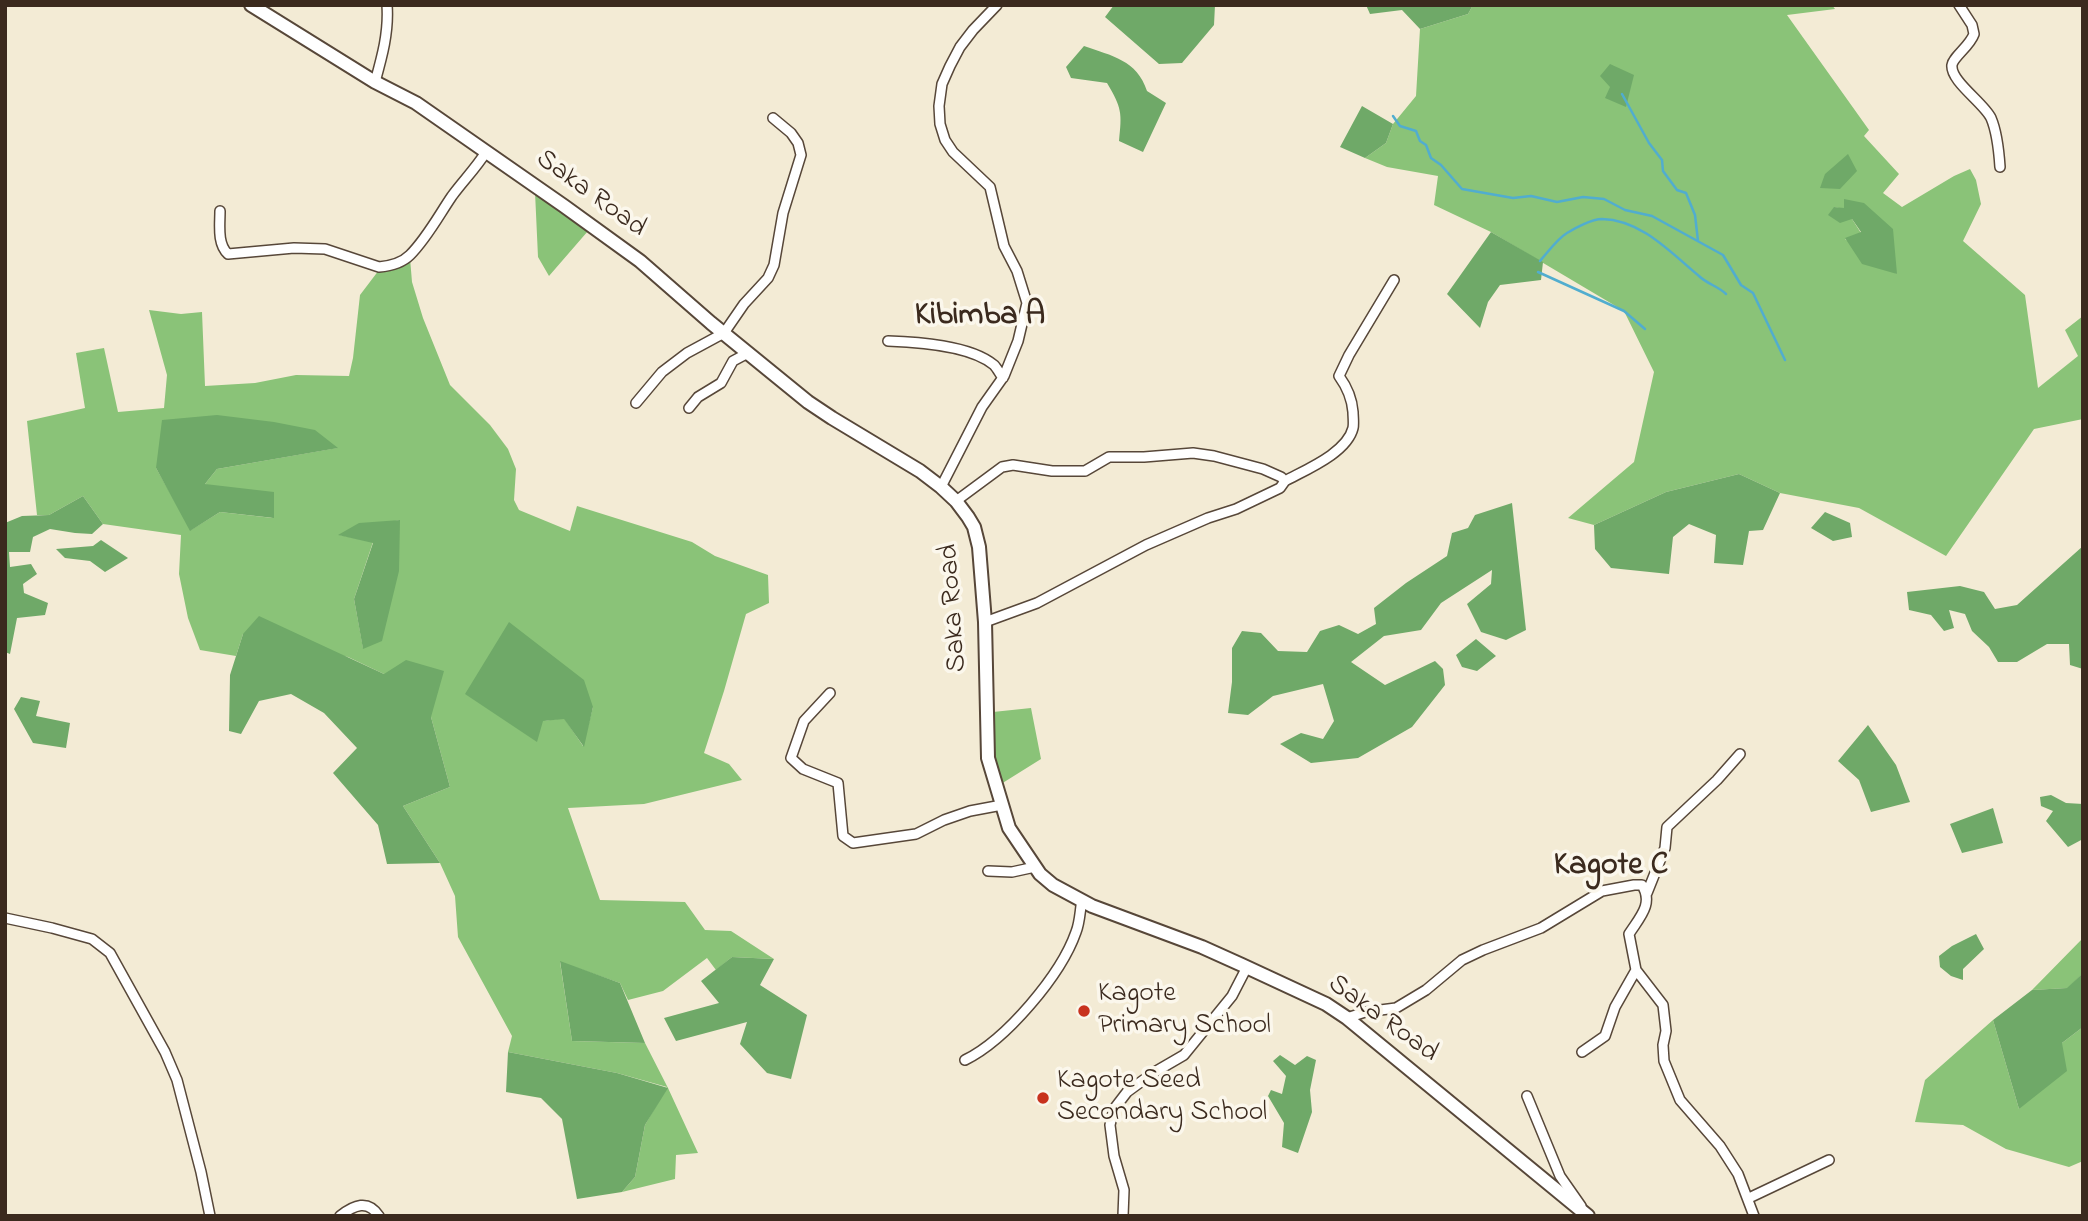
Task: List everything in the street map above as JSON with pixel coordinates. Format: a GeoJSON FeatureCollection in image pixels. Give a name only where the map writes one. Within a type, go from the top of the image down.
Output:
{"type":"FeatureCollection","features":[{"type":"Feature","properties":{"kind":"main road","name":"Saka Road"},"geometry":{"type":"LineString","coordinates":[[251,5],[375,82],[415,103],[486,152],[640,261],[808,402],[920,471],[956,501],[974,527],[979,547],[985,621],[988,758],[1013,836],[1045,879],[1092,906],[1202,947],[1326,1004],[1587,1215]]}},
{"type":"Feature","properties":{"kind":"street"},"geometry":{"type":"LineString","coordinates":[[375,82],[385,44],[387,5]]}},
{"type":"Feature","properties":{"kind":"street"},"geometry":{"type":"LineString","coordinates":[[941,487],[982,407],[1003,378],[1018,341],[1027,303],[1017,271],[1004,246],[990,187],[953,152],[945,140],[940,124],[942,84],[960,47],[997,5]]}},
{"type":"Feature","properties":{"kind":"street"},"geometry":{"type":"LineString","coordinates":[[1959,5],[1972,25],[1974,34],[1972,42],[1954,59],[1951,66],[1954,75],[1990,116],[2000,167]]}},
{"type":"Feature","properties":{"kind":"street"},"geometry":{"type":"LineString","coordinates":[[636,403],[662,372],[687,353],[724,333],[744,304],[768,278],[774,265],[783,213],[801,155],[798,143],[791,133],[773,118]]}},
{"type":"Feature","properties":{"kind":"street"},"geometry":{"type":"LineString","coordinates":[[220,211],[221,244],[228,254],[294,248],[325,250],[379,267],[387,266],[409,256],[486,152]]}},
{"type":"Feature","properties":{"kind":"street"},"geometry":{"type":"LineString","coordinates":[[985,621],[1037,604],[1146,545],[1236,509],[1280,488],[1285,481],[1333,454],[1353,428],[1348,390],[1339,376],[1394,280]]}},
{"type":"Feature","properties":{"kind":"street"},"geometry":{"type":"LineString","coordinates":[[888,341],[938,344],[966,352],[995,365],[1003,378]]}},
{"type":"Feature","properties":{"kind":"street"},"geometry":{"type":"LineString","coordinates":[[689,408],[698,397],[720,383],[733,361],[748,354]]}},
{"type":"Feature","properties":{"kind":"street"},"geometry":{"type":"LineString","coordinates":[[956,501],[1002,467],[1013,464],[1052,471],[1086,471],[1109,457],[1193,453],[1263,469],[1285,481]]}},
{"type":"Feature","properties":{"kind":"street"},"geometry":{"type":"LineString","coordinates":[[830,693],[804,721],[791,758],[803,769],[838,783],[843,836],[853,843],[916,834],[970,811],[1002,805]]}},
{"type":"Feature","properties":{"kind":"street"},"geometry":{"type":"LineString","coordinates":[[1740,754],[1706,792],[1667,827],[1665,848],[1647,893],[1648,905],[1629,934],[1636,970],[1663,1005],[1666,1031],[1664,1061],[1680,1100],[1720,1146],[1738,1174],[1754,1216]]}},
{"type":"Feature","properties":{"kind":"street"},"geometry":{"type":"LineString","coordinates":[[988,872],[1012,872],[1035,867]]}},
{"type":"Feature","properties":{"kind":"street"},"geometry":{"type":"LineString","coordinates":[[1346,1018],[1365,1012],[1396,1008],[1426,990],[1462,960],[1541,928],[1602,891],[1634,884],[1642,885],[1647,893]]}},
{"type":"Feature","properties":{"kind":"street"},"geometry":{"type":"LineString","coordinates":[[965,1060],[979,1054],[1005,1032],[1059,966],[1077,931],[1082,900]]}},
{"type":"Feature","properties":{"kind":"street"},"geometry":{"type":"LineString","coordinates":[[5,918],[92,939],[110,953],[165,1052],[177,1080],[210,1216]]}},
{"type":"Feature","properties":{"kind":"street"},"geometry":{"type":"LineString","coordinates":[[1123,1216],[1124,1190],[1114,1156],[1110,1125],[1114,1109],[1126,1093],[1184,1055],[1232,996],[1247,967]]}},
{"type":"Feature","properties":{"kind":"street"},"geometry":{"type":"LineString","coordinates":[[1582,1052],[1605,1036],[1615,1007],[1636,970]]}},
{"type":"Feature","properties":{"kind":"street"},"geometry":{"type":"LineString","coordinates":[[1527,1096],[1560,1176],[1587,1215]]}},
{"type":"Feature","properties":{"kind":"street"},"geometry":{"type":"LineString","coordinates":[[1749,1198],[1829,1160]]}},
{"type":"Feature","properties":{"kind":"street"},"geometry":{"type":"LineString","coordinates":[[340,1216],[359,1205],[370,1206],[379,1216]]}},
{"type":"Feature","properties":{"kind":"green space"},"geometry":{"type":"Polygon","coordinates":[[[1114,5],[1215,5],[1214,25],[1182,63],[1159,64],[1105,17],[1114,5]]]}},
{"type":"Feature","properties":{"kind":"green space"},"geometry":{"type":"Polygon","coordinates":[[[1366,5],[1473,5],[1468,14],[1420,29],[1402,10],[1370,14],[1366,5]]]}},
{"type":"Feature","properties":{"kind":"green space"},"geometry":{"type":"Polygon","coordinates":[[[1473,5],[1832,5],[1835,9],[1787,15],[1869,130],[1864,136],[1899,174],[1883,193],[1902,207],[1970,169],[1976,180],[1981,204],[1963,241],[2025,295],[2038,388],[2078,356],[2065,330],[2083,316],[2083,419],[2034,429],[1946,556],[1859,508],[1780,493],[1739,474],[1666,492],[1594,525],[1568,518],[1634,462],[1654,372],[1624,311],[1491,232],[1434,205],[1438,176],[1387,167],[1365,158],[1386,143],[1393,124],[1416,96],[1420,29],[1468,14],[1473,5]],[[1844,200],[1844,209],[1834,207],[1852,219],[1861,233],[1845,239],[1897,274],[1844,200]]]}},
{"type":"Feature","properties":{"kind":"green space"},"geometry":{"type":"Polygon","coordinates":[[[1084,46],[1114,56],[1130,66],[1137,72],[1147,91],[1166,103],[1143,152],[1119,141],[1120,111],[1107,83],[1071,78],[1066,67],[1084,46]]]}},
{"type":"Feature","properties":{"kind":"green space"},"geometry":{"type":"Polygon","coordinates":[[[1610,64],[1634,75],[1626,107],[1605,98],[1610,87],[1600,76],[1610,64]]]}},
{"type":"Feature","properties":{"kind":"green space"},"geometry":{"type":"Polygon","coordinates":[[[1362,106],[1393,124],[1386,143],[1365,158],[1340,147],[1362,106]]]}},
{"type":"Feature","properties":{"kind":"green space"},"geometry":{"type":"Polygon","coordinates":[[[1848,154],[1857,171],[1840,189],[1820,188],[1825,174],[1848,154]]]}},
{"type":"Feature","properties":{"kind":"green space"},"geometry":{"type":"Polygon","coordinates":[[[535,192],[588,231],[549,276],[538,257],[535,192]]]}},
{"type":"Feature","properties":{"kind":"green space"},"geometry":{"type":"Polygon","coordinates":[[[1844,199],[1864,203],[1893,229],[1897,274],[1862,264],[1845,238],[1861,232],[1852,219],[1840,223],[1828,215],[1834,207],[1844,208],[1844,199]]]}},
{"type":"Feature","properties":{"kind":"green space"},"geometry":{"type":"Polygon","coordinates":[[[1491,232],[1543,262],[1541,280],[1500,285],[1488,302],[1480,328],[1447,294],[1491,232]]]}},
{"type":"Feature","properties":{"kind":"green space"},"geometry":{"type":"Polygon","coordinates":[[[410,258],[412,282],[423,318],[450,385],[490,425],[508,449],[516,469],[514,500],[519,510],[570,531],[577,506],[692,542],[715,556],[768,575],[769,603],[746,614],[704,753],[729,764],[742,780],[644,804],[568,808],[600,900],[685,902],[705,930],[731,931],[774,959],[732,957],[716,970],[707,958],[663,991],[628,1000],[620,983],[560,962],[572,1041],[645,1043],[668,1088],[698,1153],[676,1155],[675,1179],[622,1192],[635,1177],[645,1125],[667,1087],[617,1073],[508,1052],[512,1036],[458,937],[455,896],[440,863],[403,806],[450,787],[431,717],[384,674],[348,657],[243,634],[236,656],[200,650],[188,618],[179,574],[181,535],[103,524],[83,496],[49,515],[37,515],[27,421],[85,408],[76,353],[104,348],[118,412],[164,408],[167,375],[149,310],[181,314],[202,312],[205,386],[255,383],[296,375],[349,376],[360,295],[379,270],[410,258]],[[337,448],[156,468],[191,530],[220,512],[273,518],[205,484],[217,469],[337,448]],[[399,520],[340,535],[373,542],[354,599],[363,648],[399,520]],[[593,707],[543,721],[564,718],[583,746],[593,707]]]}},
{"type":"Feature","properties":{"kind":"green space"},"geometry":{"type":"Polygon","coordinates":[[[217,415],[315,430],[338,448],[217,469],[205,484],[274,492],[274,518],[220,512],[190,531],[156,468],[162,420],[217,415]]]}},
{"type":"Feature","properties":{"kind":"green space"},"geometry":{"type":"Polygon","coordinates":[[[1739,474],[1780,493],[1763,530],[1749,531],[1743,565],[1714,563],[1716,535],[1689,524],[1673,537],[1669,574],[1611,568],[1595,549],[1594,525],[1666,492],[1739,474]]]}},
{"type":"Feature","properties":{"kind":"green space"},"geometry":{"type":"Polygon","coordinates":[[[83,496],[103,524],[92,534],[50,529],[33,537],[30,552],[9,552],[10,567],[31,564],[37,574],[23,584],[24,593],[48,603],[45,615],[17,618],[10,654],[5,652],[5,523],[22,516],[49,515],[83,496]]]}},
{"type":"Feature","properties":{"kind":"green space"},"geometry":{"type":"Polygon","coordinates":[[[1512,503],[1526,630],[1506,640],[1481,632],[1467,604],[1491,584],[1492,570],[1441,603],[1421,630],[1384,636],[1351,662],[1385,685],[1435,661],[1443,669],[1445,685],[1412,727],[1358,758],[1311,763],[1280,744],[1301,733],[1323,739],[1334,721],[1323,684],[1273,696],[1248,715],[1228,713],[1232,648],[1242,631],[1261,633],[1278,651],[1307,652],[1320,631],[1339,625],[1358,634],[1376,624],[1374,608],[1447,556],[1452,533],[1468,528],[1475,515],[1512,503]]]}},
{"type":"Feature","properties":{"kind":"green space"},"geometry":{"type":"Polygon","coordinates":[[[1825,512],[1850,523],[1852,537],[1833,541],[1811,528],[1825,512]]]}},
{"type":"Feature","properties":{"kind":"green space"},"geometry":{"type":"Polygon","coordinates":[[[400,520],[399,571],[382,641],[363,649],[354,599],[373,543],[338,535],[359,523],[400,520]]]}},
{"type":"Feature","properties":{"kind":"green space"},"geometry":{"type":"Polygon","coordinates":[[[101,540],[128,558],[105,572],[90,561],[65,558],[56,549],[93,546],[101,540]]]}},
{"type":"Feature","properties":{"kind":"green space"},"geometry":{"type":"Polygon","coordinates":[[[2083,546],[2083,669],[2070,665],[2069,644],[2047,644],[2017,662],[1998,662],[1989,647],[1972,631],[1965,614],[1949,610],[1954,628],[1944,631],[1931,615],[1909,610],[1907,592],[1960,586],[1984,592],[1995,609],[2017,605],[2083,546]]]}},
{"type":"Feature","properties":{"kind":"green space"},"geometry":{"type":"Polygon","coordinates":[[[259,616],[384,674],[406,660],[444,671],[431,717],[450,787],[403,806],[440,863],[387,864],[378,825],[333,773],[357,748],[324,713],[291,694],[259,701],[241,734],[229,731],[230,675],[243,634],[259,616]]]}},
{"type":"Feature","properties":{"kind":"green space"},"geometry":{"type":"Polygon","coordinates":[[[509,622],[584,680],[593,707],[584,747],[564,719],[543,721],[537,742],[465,694],[509,622]]]}},
{"type":"Feature","properties":{"kind":"green space"},"geometry":{"type":"Polygon","coordinates":[[[1476,639],[1496,656],[1477,671],[1462,667],[1456,655],[1476,639]]]}},
{"type":"Feature","properties":{"kind":"green space"},"geometry":{"type":"Polygon","coordinates":[[[21,697],[40,701],[36,716],[70,723],[66,748],[33,743],[14,709],[21,697]]]}},
{"type":"Feature","properties":{"kind":"green space"},"geometry":{"type":"Polygon","coordinates":[[[1031,708],[1041,759],[1001,784],[995,761],[993,712],[1031,708]]]}},
{"type":"Feature","properties":{"kind":"green space"},"geometry":{"type":"Polygon","coordinates":[[[1868,725],[1896,765],[1910,802],[1871,812],[1859,780],[1838,761],[1868,725]]]}},
{"type":"Feature","properties":{"kind":"green space"},"geometry":{"type":"Polygon","coordinates":[[[2051,795],[2066,803],[2083,804],[2083,839],[2068,847],[2046,821],[2053,811],[2041,806],[2040,797],[2051,795]]]}},
{"type":"Feature","properties":{"kind":"green space"},"geometry":{"type":"Polygon","coordinates":[[[1993,808],[2003,843],[1962,853],[1950,824],[1993,808]]]}},
{"type":"Feature","properties":{"kind":"green space"},"geometry":{"type":"Polygon","coordinates":[[[1976,934],[1984,949],[1963,969],[1963,980],[1951,976],[1940,967],[1939,956],[1976,934]]]}},
{"type":"Feature","properties":{"kind":"green space"},"geometry":{"type":"Polygon","coordinates":[[[2083,938],[2083,973],[2068,988],[2032,990],[2083,938]]]}},
{"type":"Feature","properties":{"kind":"green space"},"geometry":{"type":"Polygon","coordinates":[[[732,957],[774,959],[760,985],[807,1015],[791,1079],[767,1073],[740,1044],[747,1022],[676,1041],[664,1018],[719,1003],[701,981],[732,957]]]}},
{"type":"Feature","properties":{"kind":"green space"},"geometry":{"type":"Polygon","coordinates":[[[560,961],[620,983],[645,1043],[572,1041],[560,961]]]}},
{"type":"Feature","properties":{"kind":"green space"},"geometry":{"type":"Polygon","coordinates":[[[2083,973],[2083,1027],[2062,1043],[2067,1071],[2019,1109],[1993,1020],[2032,990],[2067,988],[2083,973]]]}},
{"type":"Feature","properties":{"kind":"green space"},"geometry":{"type":"Polygon","coordinates":[[[1993,1020],[2019,1109],[2062,1043],[2083,1027],[2083,1161],[2069,1167],[2006,1149],[1963,1125],[1915,1122],[1925,1080],[1993,1020]]]}},
{"type":"Feature","properties":{"kind":"green space"},"geometry":{"type":"Polygon","coordinates":[[[508,1052],[617,1073],[668,1088],[645,1125],[635,1177],[622,1192],[577,1199],[562,1119],[541,1098],[506,1092],[508,1052]]]}},
{"type":"Feature","properties":{"kind":"green space"},"geometry":{"type":"Polygon","coordinates":[[[1280,1055],[1295,1065],[1307,1056],[1316,1060],[1310,1090],[1312,1112],[1298,1153],[1282,1147],[1284,1123],[1268,1096],[1271,1090],[1282,1094],[1286,1076],[1273,1061],[1280,1055]]]}},
{"type":"Feature","properties":{"kind":"waterway"},"geometry":{"type":"LineString","coordinates":[[1622,94],[1649,143],[1662,160],[1663,171],[1677,190],[1686,193],[1695,215],[1698,241]]}},
{"type":"Feature","properties":{"kind":"waterway"},"geometry":{"type":"LineString","coordinates":[[1393,116],[1400,126],[1416,131],[1431,158],[1441,165],[1462,189],[1513,198],[1531,196],[1557,202],[1583,197],[1604,199],[1625,210],[1652,216],[1723,255],[1741,285],[1753,293],[1785,360]]}},
{"type":"Feature","properties":{"kind":"waterway"},"geometry":{"type":"LineString","coordinates":[[1540,261],[1560,239],[1574,229],[1598,219],[1617,221],[1655,239],[1702,279],[1726,294]]}},
{"type":"Feature","properties":{"kind":"waterway"},"geometry":{"type":"LineString","coordinates":[[1538,272],[1624,311],[1645,329]]}},
{"type":"Feature","properties":{"kind":"place","name":"Kagote Primary School"},"geometry":{"type":"Point","coordinates":[1084,1011]}},
{"type":"Feature","properties":{"kind":"place","name":"Kagote Seed Secondary School"},"geometry":{"type":"Point","coordinates":[1043,1098]}},
{"type":"Feature","properties":{"kind":"district","name":"Kibimba A"},"geometry":{"type":"Point","coordinates":[980,318]}},
{"type":"Feature","properties":{"kind":"district","name":"Kagote C"},"geometry":{"type":"Point","coordinates":[1611,868]}}]}
